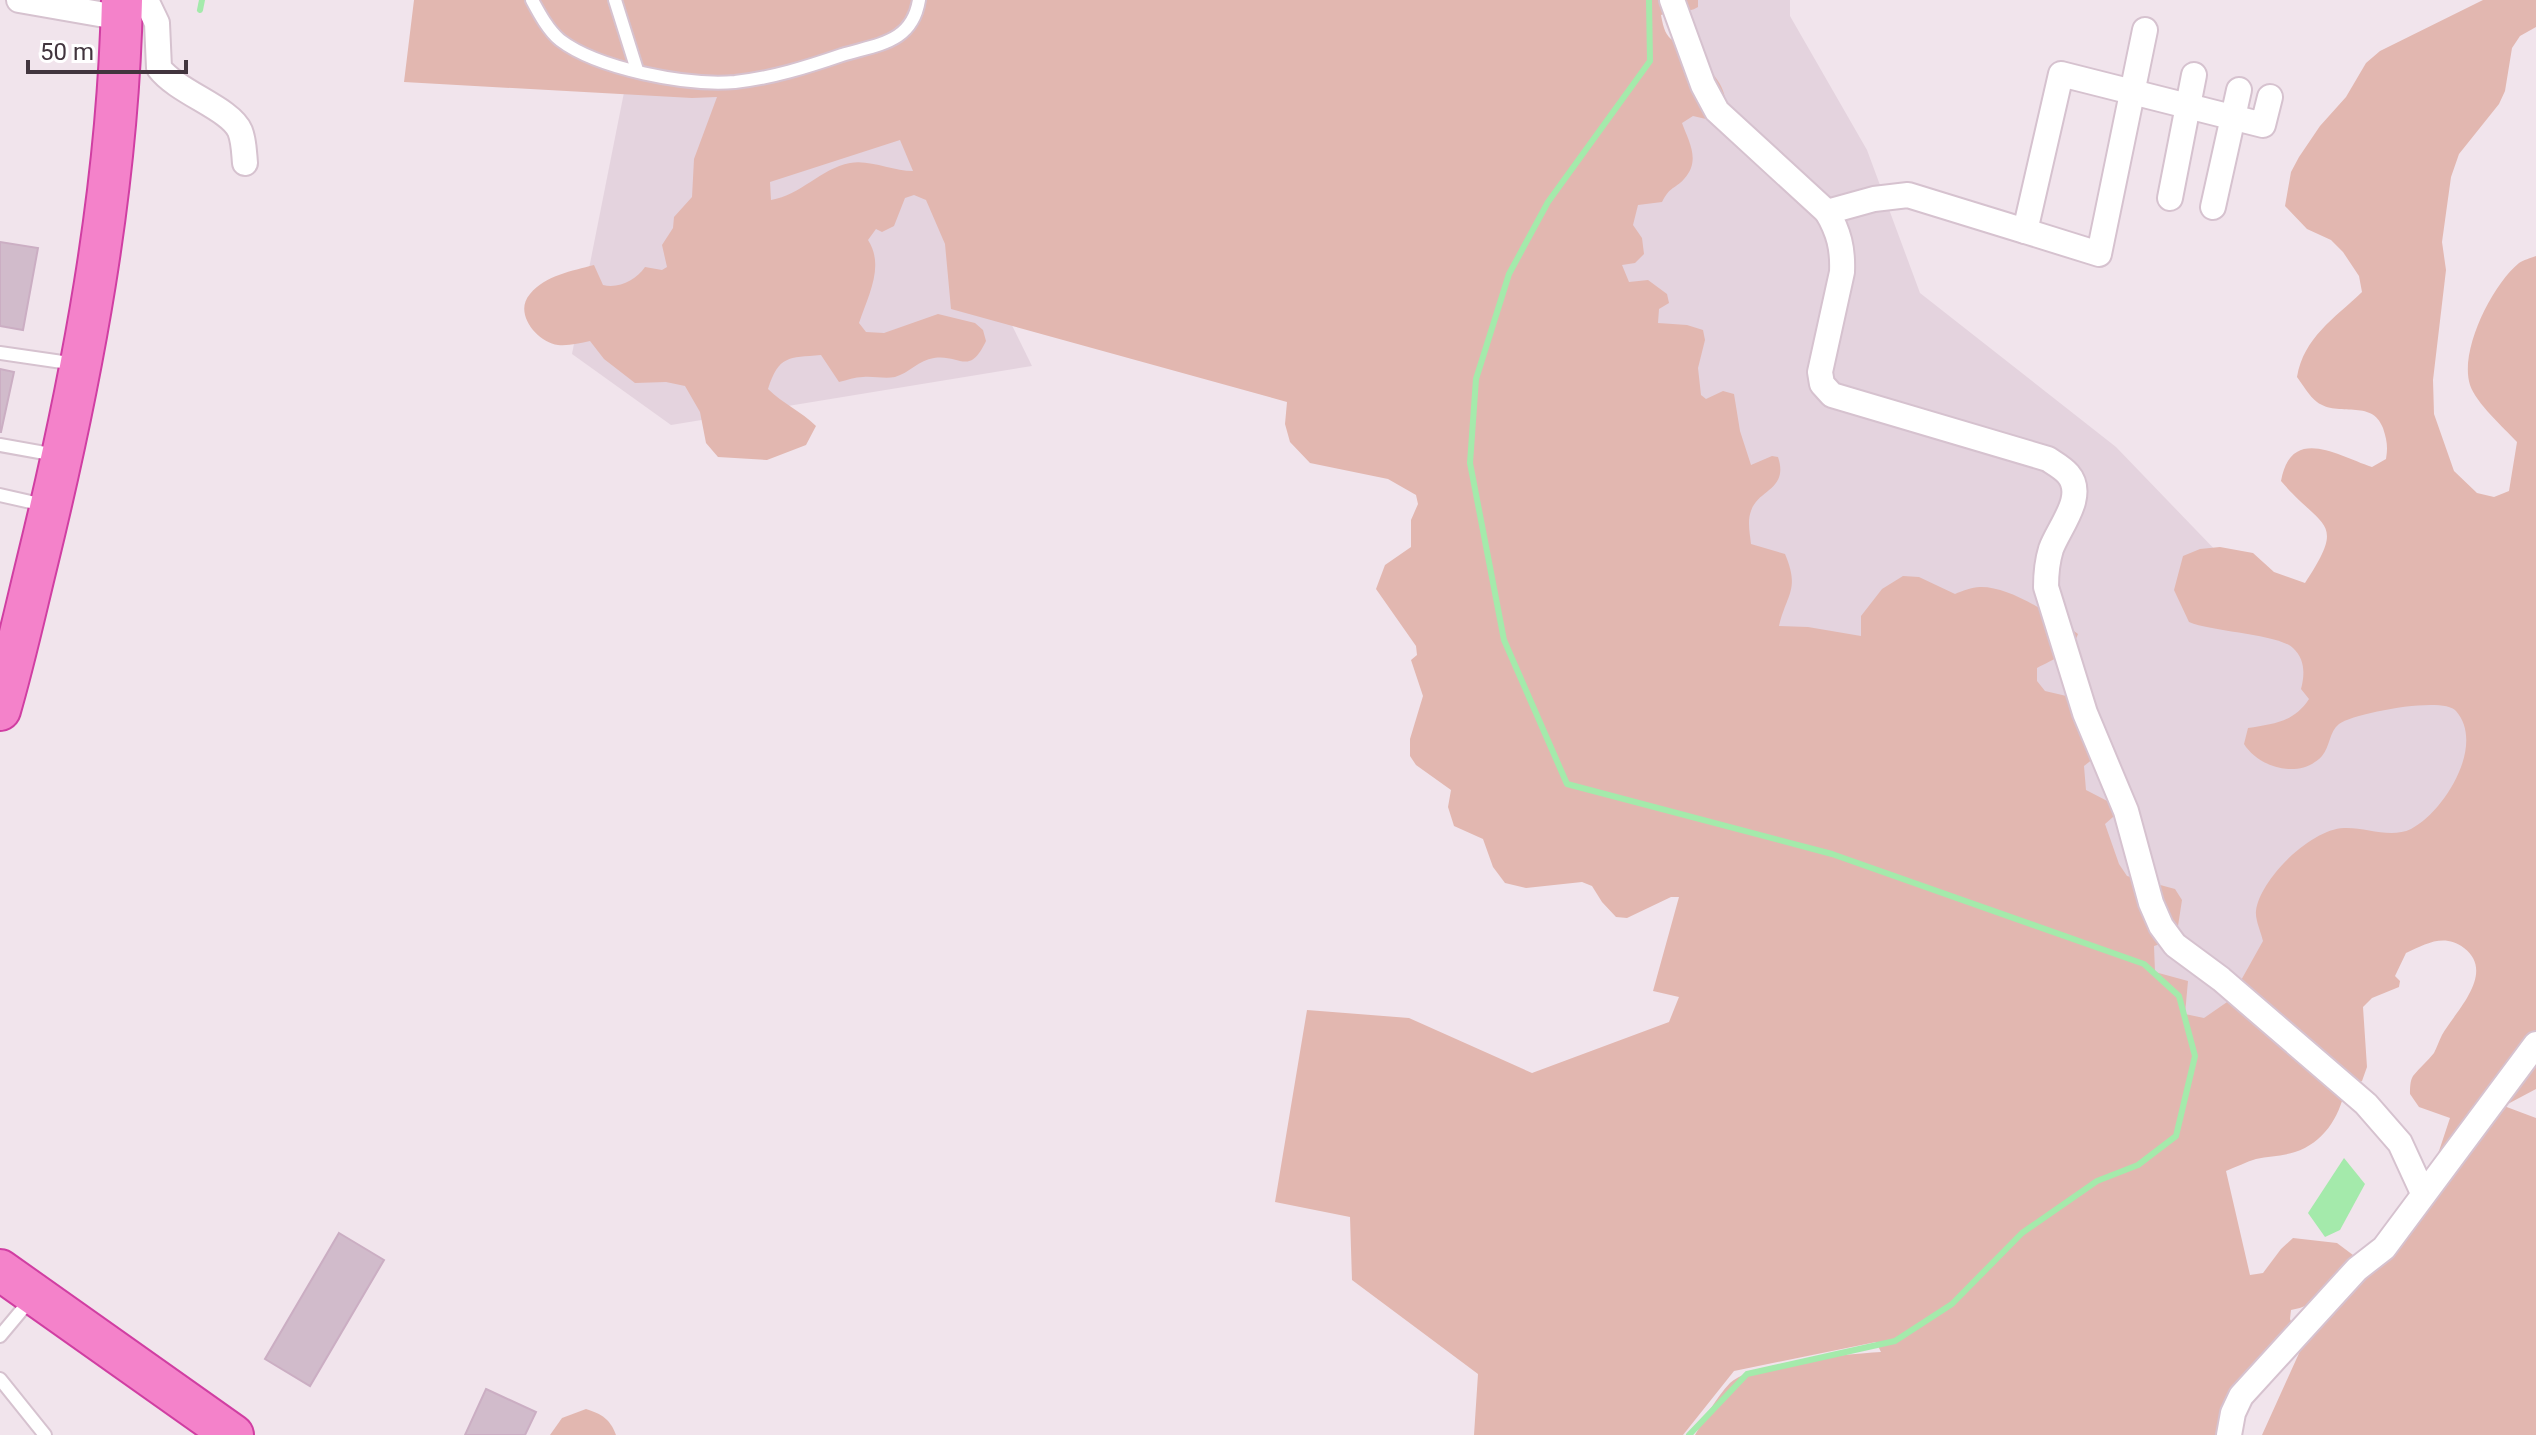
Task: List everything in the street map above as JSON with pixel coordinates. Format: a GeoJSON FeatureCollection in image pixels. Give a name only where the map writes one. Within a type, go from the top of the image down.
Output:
{"type":"FeatureCollection","features":[{"type":"Feature","properties":{"kind":"highway"},"geometry":{"type":"LineString","coordinates":[[0,708],[51,507],[81,365],[110,175],[130,6]]}},
{"type":"Feature","properties":{"kind":"highway"},"geometry":{"type":"LineString","coordinates":[[0,1270],[233,1435]]}},
{"type":"Feature","properties":{"kind":"street"},"geometry":{"type":"LineString","coordinates":[[19,0],[130,6],[157,23],[159,68],[175,85],[231,118],[239,129],[245,163]]}},
{"type":"Feature","properties":{"kind":"street"},"geometry":{"type":"LineString","coordinates":[[1672,0],[1703,85],[1717,111],[1827,212],[1837,228],[1843,255],[1842,272],[1820,372],[1822,384],[1832,395],[2048,459],[2068,473],[2074,484],[2075,496],[2051,550],[2046,587],[2085,713],[2126,811],[2151,903],[2161,926],[2175,945],[2221,979],[2366,1104],[2400,1143],[2423,1193]]}},
{"type":"Feature","properties":{"kind":"street"},"geometry":{"type":"LineString","coordinates":[[1827,212],[1874,199],[1908,195],[2099,254],[2145,30]]}},
{"type":"Feature","properties":{"kind":"street"},"geometry":{"type":"LineString","coordinates":[[2025,231],[2061,74],[2263,125],[2270,97]]}},
{"type":"Feature","properties":{"kind":"street"},"geometry":{"type":"LineString","coordinates":[[2170,198],[2194,75]]}},
{"type":"Feature","properties":{"kind":"street"},"geometry":{"type":"LineString","coordinates":[[2213,207],[2239,90]]}},
{"type":"Feature","properties":{"kind":"street"},"geometry":{"type":"LineString","coordinates":[[2229,1435],[2233,1413],[2241,1396],[2357,1269],[2384,1248],[2536,1044]]}},
{"type":"Feature","properties":{"kind":"lane"},"geometry":{"type":"LineString","coordinates":[[532,0],[558,38],[588,56],[663,78],[734,82],[793,71],[896,38],[913,25],[919,0]]}},
{"type":"Feature","properties":{"kind":"lane"},"geometry":{"type":"LineString","coordinates":[[615,0],[637,70]]}},
{"type":"Feature","properties":{"kind":"lane"},"geometry":{"type":"LineString","coordinates":[[0,353],[81,365]]}},
{"type":"Feature","properties":{"kind":"lane"},"geometry":{"type":"LineString","coordinates":[[0,445],[62,456]]}},
{"type":"Feature","properties":{"kind":"lane"},"geometry":{"type":"LineString","coordinates":[[0,495],[51,507]]}},
{"type":"Feature","properties":{"kind":"lane"},"geometry":{"type":"LineString","coordinates":[[0,1336],[34,1295]]}},
{"type":"Feature","properties":{"kind":"lane"},"geometry":{"type":"LineString","coordinates":[[0,1379],[45,1435]]}},
{"type":"Feature","properties":{"kind":"shaded area"},"geometry":{"type":"Polygon","coordinates":[[[414,0],[1698,0],[1698,7],[1694,9],[1661,15],[1663,24],[1672,40],[1699,48],[1698,57],[1721,86],[1724,112],[1719,122],[1693,116],[1682,123],[1692,151],[1692,165],[1662,202],[1638,205],[1633,225],[1642,238],[1644,254],[1635,263],[1622,265],[1629,282],[1648,280],[1667,294],[1669,303],[1659,309],[1658,323],[1687,325],[1703,330],[1705,340],[1698,368],[1701,395],[1706,399],[1723,391],[1734,394],[1740,431],[1751,465],[1772,456],[1778,457],[1780,468],[1776,483],[1755,504],[1749,523],[1751,544],[1785,554],[1792,576],[1791,591],[1779,626],[1808,627],[1861,636],[1861,616],[1882,589],[1903,576],[1919,577],[1955,594],[1980,587],[2005,591],[2044,611],[2078,634],[2066,651],[2037,668],[2037,681],[2045,691],[2075,698],[2084,724],[2110,739],[2104,750],[2084,766],[2086,790],[2115,805],[2113,817],[2105,824],[2119,864],[2127,876],[2175,889],[2182,900],[2176,939],[2154,946],[2155,972],[2188,981],[2185,1014],[2204,1018],[2230,1000],[2263,941],[2256,915],[2260,898],[2289,858],[2317,837],[2331,831],[2352,828],[2395,833],[2411,829],[2424,820],[2448,793],[2464,759],[2466,741],[2464,725],[2456,711],[2448,707],[2399,708],[2362,715],[2339,724],[2322,756],[2303,768],[2269,765],[2244,744],[2248,728],[2290,717],[2309,699],[2301,689],[2303,672],[2300,657],[2293,648],[2274,639],[2189,622],[2174,590],[2183,556],[2200,549],[2220,547],[2253,553],[2274,572],[2305,583],[2318,562],[2327,536],[2318,518],[2281,481],[2286,464],[2295,454],[2317,448],[2372,467],[2386,459],[2386,440],[2378,419],[2363,411],[2335,409],[2317,402],[2297,377],[2313,340],[2362,292],[2359,276],[2343,252],[2331,240],[2307,229],[2285,206],[2291,172],[2320,126],[2346,97],[2366,63],[2380,51],[2483,0],[2536,0],[2536,27],[2520,36],[2512,48],[2505,91],[2499,104],[2459,154],[2451,177],[2442,242],[2446,270],[2433,380],[2434,414],[2454,471],[2477,493],[2494,497],[2509,491],[2517,442],[2473,392],[2468,371],[2469,355],[2480,320],[2498,287],[2519,263],[2536,256],[2536,1089],[2504,1106],[2536,1118],[2536,1435],[2262,1435],[2305,1340],[2382,1263],[2389,1260],[2439,1151],[2450,1118],[2419,1107],[2410,1094],[2411,1082],[2434,1053],[2442,1035],[2470,993],[2476,969],[2473,958],[2464,948],[2442,941],[2406,953],[2395,976],[2400,981],[2399,987],[2372,998],[2363,1007],[2367,1067],[2362,1081],[2345,1090],[2334,1120],[2322,1136],[2295,1152],[2256,1159],[2226,1171],[2250,1275],[2263,1273],[2293,1238],[2337,1243],[2353,1255],[2335,1283],[2320,1297],[2291,1310],[2290,1319],[2296,1333],[2244,1400],[2238,1435],[1695,1435],[1720,1395],[1741,1376],[1801,1360],[1881,1352],[1876,1342],[1734,1371],[1683,1435],[1474,1435],[1478,1374],[1352,1280],[1350,1217],[1275,1202],[1307,1010],[1409,1018],[1532,1073],[1669,1022],[1679,997],[1653,991],[1679,897],[1671,897],[1627,918],[1616,917],[1592,886],[1582,882],[1526,888],[1505,883],[1493,867],[1483,839],[1454,826],[1448,807],[1451,790],[1416,765],[1410,756],[1410,739],[1423,696],[1411,660],[1417,655],[1416,646],[1376,589],[1385,565],[1411,547],[1411,520],[1418,504],[1416,495],[1388,479],[1310,463],[1290,442],[1285,424],[1287,402],[951,309],[945,244],[926,200],[914,195],[905,198],[894,226],[882,232],[876,229],[868,240],[873,250],[875,271],[859,323],[866,332],[884,333],[938,314],[975,323],[983,330],[986,341],[980,352],[963,362],[929,359],[895,377],[860,377],[839,382],[821,355],[786,360],[776,370],[768,389],[816,426],[806,445],[767,460],[718,457],[706,443],[700,412],[685,386],[666,382],[635,383],[604,359],[590,341],[566,345],[550,343],[535,333],[524,310],[525,302],[536,288],[568,272],[594,265],[603,285],[615,286],[637,276],[645,267],[662,270],[667,267],[662,245],[673,228],[674,217],[692,197],[694,159],[717,97],[404,82],[414,0]],[[900,140],[770,182],[771,200],[792,193],[829,171],[850,163],[913,171],[900,140]]]}},
{"type":"Feature","properties":{"kind":"shaded area"},"geometry":{"type":"Polygon","coordinates":[[[1674,0],[1790,0],[1790,16],[1867,150],[1920,293],[2116,447],[2300,638],[2438,670],[2498,765],[2242,1009],[2167,1030],[1788,653],[1616,287],[1617,218],[1667,142],[1674,0]]]}},
{"type":"Feature","properties":{"kind":"shaded area"},"geometry":{"type":"Polygon","coordinates":[[[859,14],[1032,366],[671,425],[572,354],[638,22],[859,14]]]}},
{"type":"Feature","properties":{"kind":"shaded area"},"geometry":{"type":"Polygon","coordinates":[[[2344,1158],[2365,1184],[2340,1230],[2325,1237],[2308,1213],[2344,1158]]]}},
{"type":"Feature","properties":{"kind":"shaded area"},"geometry":{"type":"Polygon","coordinates":[[[586,1409],[605,1418],[616,1435],[550,1435],[562,1418],[586,1409]]]}},
{"type":"Feature","properties":{"kind":"building"},"geometry":{"type":"Polygon","coordinates":[[[0,242],[38,248],[23,330],[0,326],[0,242]]]}},
{"type":"Feature","properties":{"kind":"building"},"geometry":{"type":"Polygon","coordinates":[[[0,369],[14,372],[1,432],[0,432],[0,369]]]}},
{"type":"Feature","properties":{"kind":"building"},"geometry":{"type":"Polygon","coordinates":[[[339,1233],[384,1260],[310,1386],[265,1359],[339,1233]]]}},
{"type":"Feature","properties":{"kind":"building"},"geometry":{"type":"Polygon","coordinates":[[[486,1389],[536,1412],[525,1435],[465,1435],[486,1389]]]}},
{"type":"Feature","properties":{"kind":"waterway"},"geometry":{"type":"LineString","coordinates":[[200,10],[202,0]]}},
{"type":"Feature","properties":{"kind":"waterway"},"geometry":{"type":"LineString","coordinates":[[1649,0],[1650,61],[1548,202],[1509,274],[1476,379],[1470,463],[1504,640],[1567,784],[1832,854],[2144,964],[2179,996],[2195,1056],[2176,1136],[2138,1165],[2097,1181],[2022,1233],[1952,1304],[1895,1341],[1747,1374],[1689,1435]]}}]}
